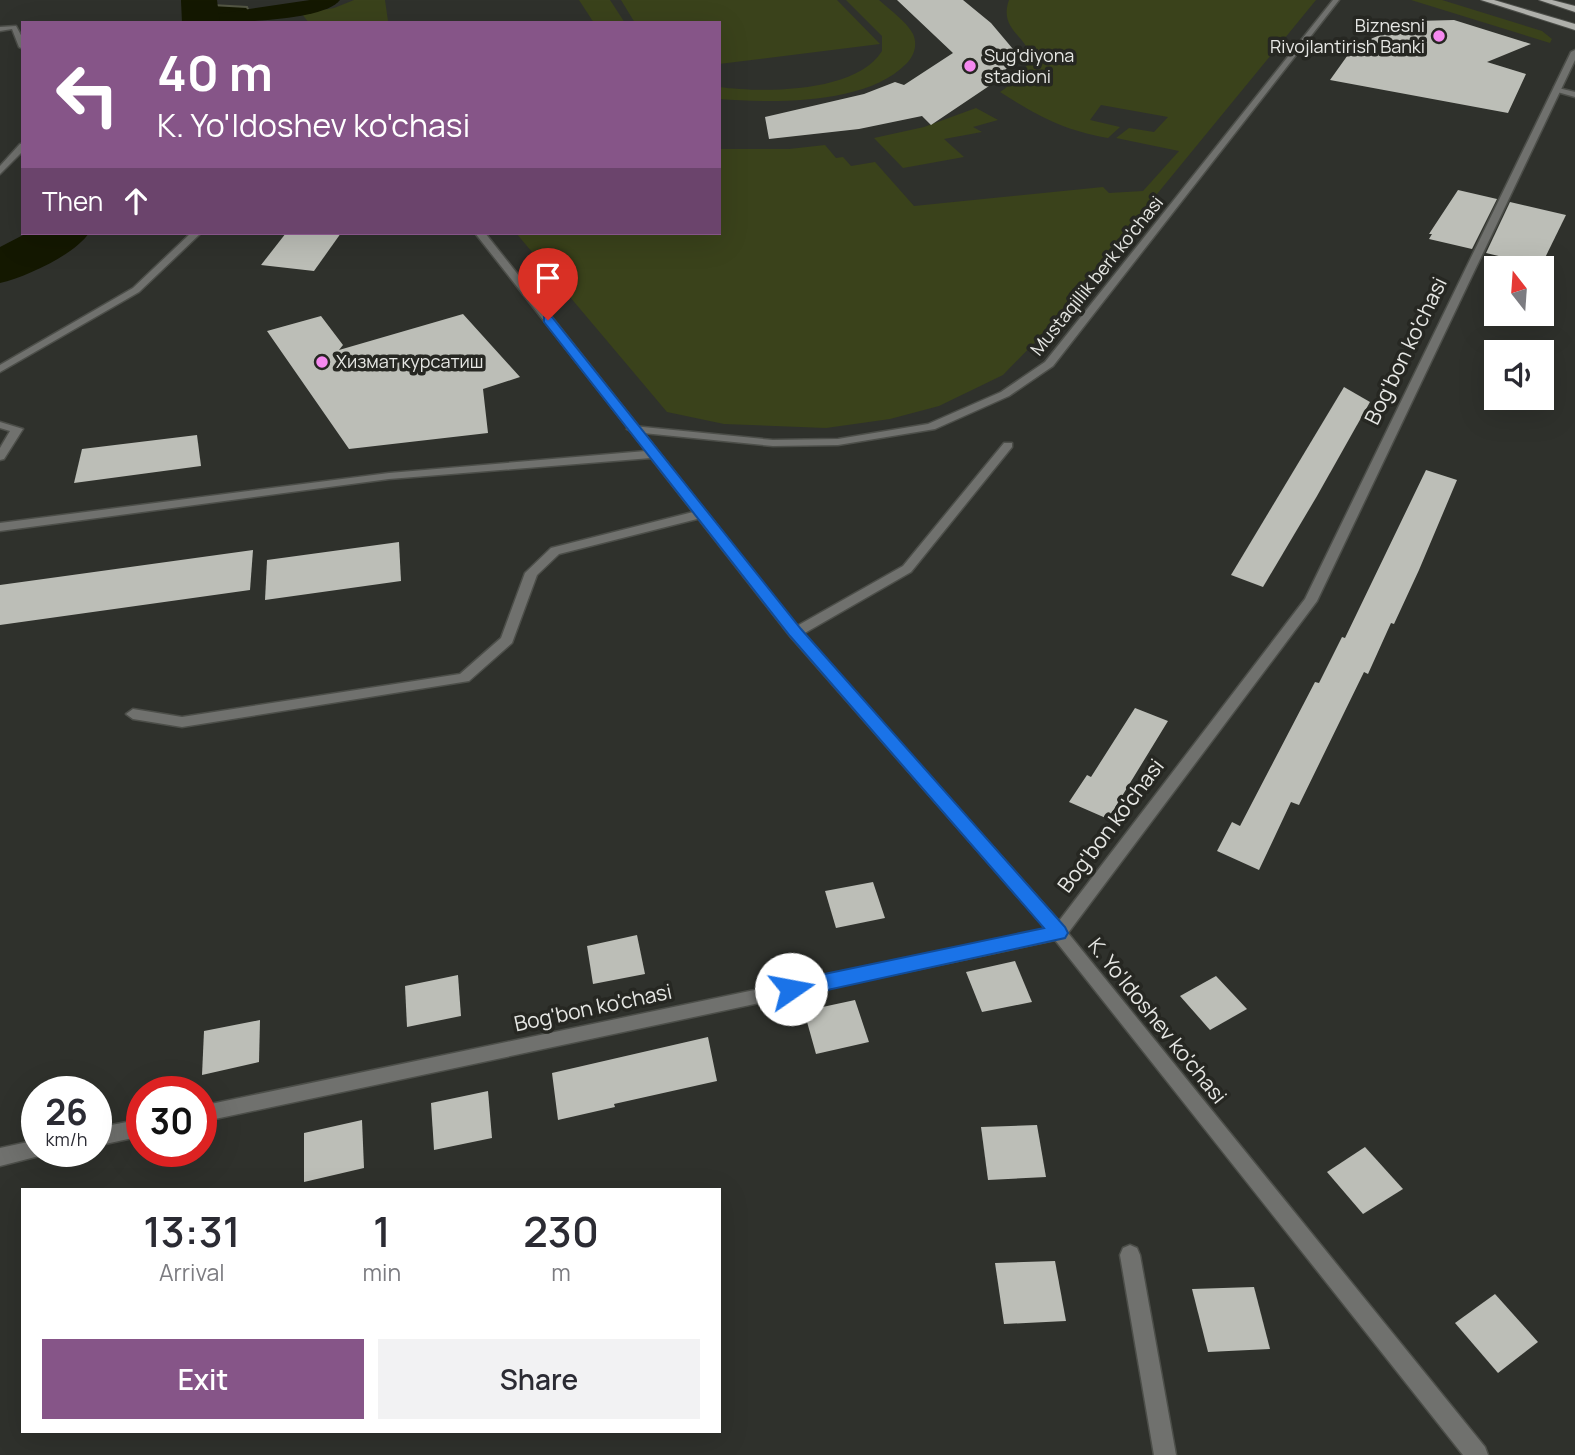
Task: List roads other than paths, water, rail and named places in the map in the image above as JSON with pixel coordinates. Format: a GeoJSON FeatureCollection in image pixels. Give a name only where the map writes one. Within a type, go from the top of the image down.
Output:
{"type":"FeatureCollection","features":[{"type":"Feature","properties":{"kind":"main road"},"geometry":{"type":"LineString","coordinates":[[1485,0],[1575,27]]}},
{"type":"Feature","properties":{"kind":"main road"},"geometry":{"type":"LineString","coordinates":[[1544,0],[1575,9]]}},
{"type":"Feature","properties":{"kind":"street","name":"Mustaqillik berk ko'chasi"},"geometry":{"type":"LineString","coordinates":[[633,429],[773,443],[838,442],[931,427],[1005,394],[1049,364],[1336,0]]}},
{"type":"Feature","properties":{"kind":"street"},"geometry":{"type":"LineString","coordinates":[[0,29],[14,27],[21,43]]}},
{"type":"Feature","properties":{"kind":"street","name":"Bog'bon ko'chasi"},"geometry":{"type":"LineString","coordinates":[[217,1111],[1059,933],[1311,601],[1575,52]]}},
{"type":"Feature","properties":{"kind":"street"},"geometry":{"type":"LineString","coordinates":[[1557,89],[1575,95]]}},
{"type":"Feature","properties":{"kind":"street"},"geometry":{"type":"LineString","coordinates":[[0,171],[21,148]]}},
{"type":"Feature","properties":{"kind":"street"},"geometry":{"type":"LineString","coordinates":[[0,369],[136,290],[194,235]]}},
{"type":"Feature","properties":{"kind":"street","name":"K. Yo'ldoshev ko'chasi"},"geometry":{"type":"LineString","coordinates":[[482,235],[795,633],[1059,933],[1477,1455]]}},
{"type":"Feature","properties":{"kind":"street"},"geometry":{"type":"LineString","coordinates":[[0,425],[17,429],[0,457]]}},
{"type":"Feature","properties":{"kind":"street"},"geometry":{"type":"LineString","coordinates":[[795,633],[907,569],[1008,445]]}},
{"type":"Feature","properties":{"kind":"street"},"geometry":{"type":"LineString","coordinates":[[0,527],[389,476],[653,454]]}},
{"type":"Feature","properties":{"kind":"street"},"geometry":{"type":"LineString","coordinates":[[133,714],[182,722],[464,678],[507,640],[531,573],[555,551],[701,514]]}},
{"type":"Feature","properties":{"kind":"street"},"geometry":{"type":"LineString","coordinates":[[0,1157],[21,1152]]}},
{"type":"Feature","properties":{"kind":"street"},"geometry":{"type":"LineString","coordinates":[[1130,1255],[1165,1455]]}},
{"type":"Feature","properties":{"kind":"waterway"},"geometry":{"type":"LineString","coordinates":[[199,0],[201,21]]}},
{"type":"Feature","properties":{"kind":"waterway"},"geometry":{"type":"LineString","coordinates":[[216,21],[320,5],[329,0]]}},
{"type":"Feature","properties":{"kind":"waterway"},"geometry":{"type":"LineString","coordinates":[[0,268],[60,235]]}},
{"type":"Feature","properties":{"kind":"place","name":"Biznesni Rivojlantirish Banki"},"geometry":{"type":"Point","coordinates":[1439,36]}},
{"type":"Feature","properties":{"kind":"place","name":"Sug'diyona stadioni"},"geometry":{"type":"Point","coordinates":[970,66]}},
{"type":"Feature","properties":{"kind":"place","name":"Хизмат курсатиш"},"geometry":{"type":"Point","coordinates":[322,362]}}]}
